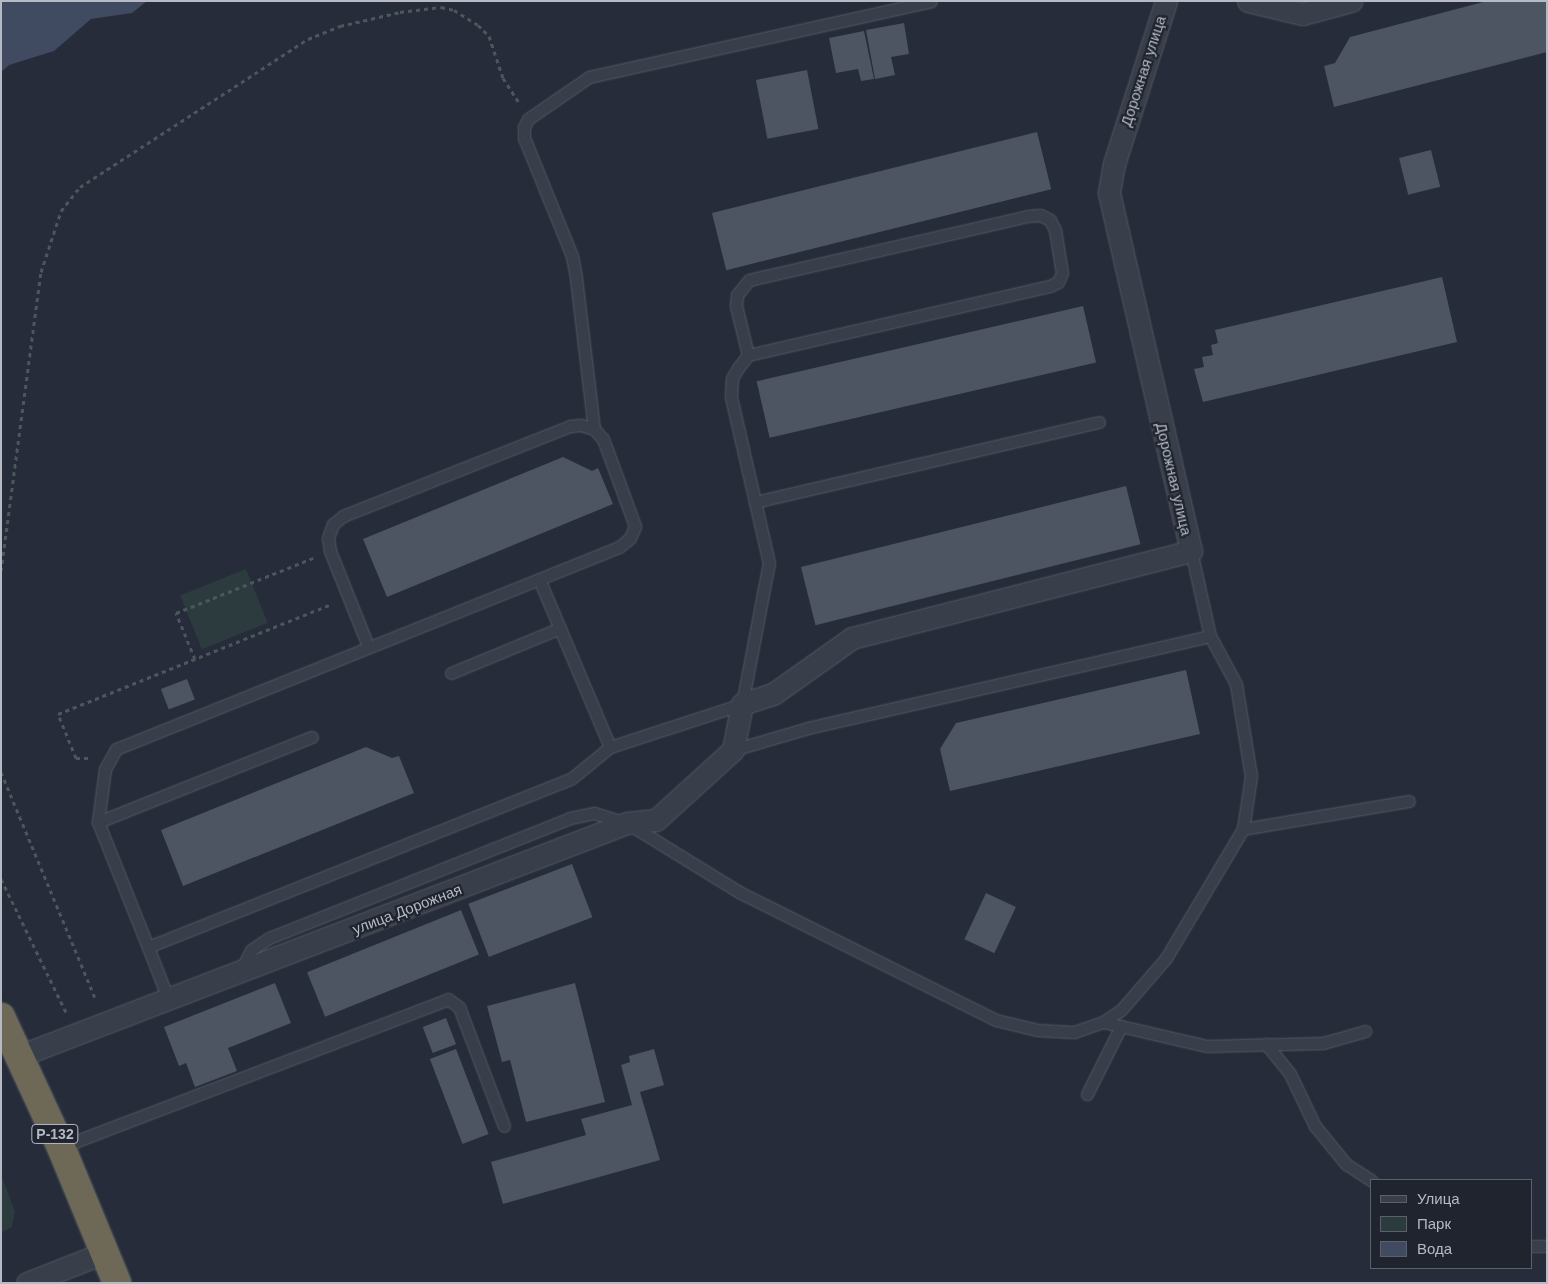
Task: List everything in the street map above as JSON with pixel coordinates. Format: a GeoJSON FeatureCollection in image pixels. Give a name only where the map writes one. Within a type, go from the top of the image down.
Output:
{"type":"FeatureCollection","features":[{"type":"Feature","properties":{"kind":"highway","name":"Р-132"},"geometry":{"type":"LineString","coordinates":[[1,1017],[62,1147],[115,1273]]}},
{"type":"Feature","properties":{"kind":"street","name":"Дорожная улица"},"geometry":{"type":"LineString","coordinates":[[742,704],[773,694],[852,638],[1190,551],[1109,192],[1114,164],[1166,1]]}},
{"type":"Feature","properties":{"kind":"street"},"geometry":{"type":"LineString","coordinates":[[1248,1],[1302,14],[1351,1]]}},
{"type":"Feature","properties":{"kind":"street"},"geometry":{"type":"LineString","coordinates":[[733,750],[742,704]]}},
{"type":"Feature","properties":{"kind":"street","name":"улица Дорожная"},"geometry":{"type":"LineString","coordinates":[[19,1056],[240,974],[627,823],[656,820],[733,750]]}},
{"type":"Feature","properties":{"kind":"street"},"geometry":{"type":"LineString","coordinates":[[26,1283],[115,1273]]}},
{"type":"Feature","properties":{"kind":"lane"},"geometry":{"type":"LineString","coordinates":[[594,430],[572,256],[524,138],[524,127],[528,119],[589,77],[931,1]]}},
{"type":"Feature","properties":{"kind":"lane"},"geometry":{"type":"LineString","coordinates":[[148,947],[572,778],[610,747],[742,704],[769,563],[730,388],[732,378],[748,356],[1050,286],[1058,282],[1062,273],[1055,230],[1050,220],[1040,215],[1028,216],[749,280],[737,295],[736,306],[748,356]]}},
{"type":"Feature","properties":{"kind":"lane"},"geometry":{"type":"LineString","coordinates":[[755,502],[1100,422]]}},
{"type":"Feature","properties":{"kind":"lane"},"geometry":{"type":"LineString","coordinates":[[169,1001],[98,822],[109,758],[126,743],[619,547],[630,538],[635,526],[603,439],[594,430],[581,424],[570,426],[343,516],[333,524],[328,538],[330,551],[368,646]]}},
{"type":"Feature","properties":{"kind":"lane"},"geometry":{"type":"LineString","coordinates":[[627,823],[742,893],[996,1020],[1036,1030],[1074,1032],[1103,1022],[1121,1010],[1166,958],[1243,829],[1251,776],[1236,684],[1210,636],[1190,551]]}},
{"type":"Feature","properties":{"kind":"lane"},"geometry":{"type":"LineString","coordinates":[[539,579],[610,747]]}},
{"type":"Feature","properties":{"kind":"lane"},"geometry":{"type":"LineString","coordinates":[[451,673],[560,628]]}},
{"type":"Feature","properties":{"kind":"lane"},"geometry":{"type":"LineString","coordinates":[[733,750],[808,728],[1210,636]]}},
{"type":"Feature","properties":{"kind":"lane"},"geometry":{"type":"LineString","coordinates":[[98,822],[312,737]]}},
{"type":"Feature","properties":{"kind":"lane"},"geometry":{"type":"LineString","coordinates":[[1243,829],[1409,801]]}},
{"type":"Feature","properties":{"kind":"lane"},"geometry":{"type":"LineString","coordinates":[[62,1147],[448,1000],[459,1007],[504,1126]]}},
{"type":"Feature","properties":{"kind":"lane"},"geometry":{"type":"LineString","coordinates":[[1103,1022],[1207,1046],[1323,1043],[1365,1031]]}},
{"type":"Feature","properties":{"kind":"lane"},"geometry":{"type":"LineString","coordinates":[[1087,1094],[1121,1026]]}},
{"type":"Feature","properties":{"kind":"lane"},"geometry":{"type":"LineString","coordinates":[[1266,1044],[1290,1074],[1315,1126],[1346,1164],[1370,1180]]}},
{"type":"Feature","properties":{"kind":"lane"},"geometry":{"type":"LineString","coordinates":[[1533,1246],[1547,1246]]}},
{"type":"Feature","properties":{"kind":"path"},"geometry":{"type":"LineString","coordinates":[[1,571],[41,272],[61,211],[88,180],[308,39],[340,26],[421,8],[454,10],[478,25],[489,36],[503,78],[528,119]]}},
{"type":"Feature","properties":{"kind":"path"},"geometry":{"type":"LineString","coordinates":[[195,659],[176,613],[330,551]]}},
{"type":"Feature","properties":{"kind":"path"},"geometry":{"type":"LineString","coordinates":[[109,758],[76,758],[58,714],[348,597]]}},
{"type":"Feature","properties":{"kind":"path"},"geometry":{"type":"LineString","coordinates":[[1,772],[106,1024]]}},
{"type":"Feature","properties":{"kind":"path"},"geometry":{"type":"LineString","coordinates":[[1,879],[78,1035]]}},
{"type":"Feature","properties":{"kind":"green space"},"geometry":{"type":"Polygon","coordinates":[[[246,569],[268,623],[202,649],[180,596],[246,569]]]}},
{"type":"Feature","properties":{"kind":"green space"},"geometry":{"type":"Polygon","coordinates":[[[1,1174],[15,1212],[12,1227],[1,1233],[1,1174]]]}},
{"type":"Feature","properties":{"kind":"water"},"geometry":{"type":"Polygon","coordinates":[[[1,1],[147,1],[132,13],[91,19],[54,51],[9,65],[1,72],[1,1]]]}},
{"type":"Feature","properties":{"kind":"building"},"geometry":{"type":"Polygon","coordinates":[[[1487,1],[1547,1],[1547,52],[1334,107],[1324,66],[1335,63],[1350,37],[1487,1]]]}},
{"type":"Feature","properties":{"kind":"building"},"geometry":{"type":"Polygon","coordinates":[[[904,23],[909,54],[891,57],[895,75],[875,79],[866,30],[904,23]]]}},
{"type":"Feature","properties":{"kind":"building"},"geometry":{"type":"Polygon","coordinates":[[[864,31],[874,79],[861,81],[858,69],[836,73],[829,38],[864,31]]]}},
{"type":"Feature","properties":{"kind":"building"},"geometry":{"type":"Polygon","coordinates":[[[807,70],[818,129],[767,139],[756,80],[807,70]]]}},
{"type":"Feature","properties":{"kind":"building"},"geometry":{"type":"Polygon","coordinates":[[[1037,132],[1051,189],[726,270],[712,213],[1037,132]]]}},
{"type":"Feature","properties":{"kind":"building"},"geometry":{"type":"Polygon","coordinates":[[[1431,150],[1440,187],[1408,195],[1399,158],[1431,150]]]}},
{"type":"Feature","properties":{"kind":"building"},"geometry":{"type":"Polygon","coordinates":[[[1442,277],[1457,342],[1203,402],[1194,369],[1204,367],[1202,357],[1213,355],[1211,345],[1218,343],[1215,330],[1442,277]]]}},
{"type":"Feature","properties":{"kind":"building"},"geometry":{"type":"Polygon","coordinates":[[[1083,306],[1096,363],[770,438],[757,381],[1083,306]]]}},
{"type":"Feature","properties":{"kind":"building"},"geometry":{"type":"Polygon","coordinates":[[[563,457],[592,471],[598,468],[613,504],[387,597],[363,539],[563,457]]]}},
{"type":"Feature","properties":{"kind":"building"},"geometry":{"type":"Polygon","coordinates":[[[1126,486],[1141,544],[815,625],[801,567],[1126,486]]]}},
{"type":"Feature","properties":{"kind":"building"},"geometry":{"type":"Polygon","coordinates":[[[1186,670],[1200,734],[950,791],[940,749],[956,723],[1186,670]]]}},
{"type":"Feature","properties":{"kind":"building"},"geometry":{"type":"Polygon","coordinates":[[[187,679],[195,700],[169,710],[161,689],[187,679]]]}},
{"type":"Feature","properties":{"kind":"building"},"geometry":{"type":"Polygon","coordinates":[[[366,747],[392,758],[399,756],[414,793],[183,886],[161,830],[366,747]]]}},
{"type":"Feature","properties":{"kind":"building"},"geometry":{"type":"Polygon","coordinates":[[[572,864],[592,917],[489,957],[468,904],[572,864]]]}},
{"type":"Feature","properties":{"kind":"building"},"geometry":{"type":"Polygon","coordinates":[[[986,893],[1016,907],[994,953],[964,939],[986,893]]]}},
{"type":"Feature","properties":{"kind":"building"},"geometry":{"type":"Polygon","coordinates":[[[461,910],[479,955],[325,1017],[307,972],[461,910]]]}},
{"type":"Feature","properties":{"kind":"building"},"geometry":{"type":"Polygon","coordinates":[[[275,983],[291,1023],[228,1048],[237,1071],[195,1087],[186,1063],[179,1066],[164,1027],[275,983]]]}},
{"type":"Feature","properties":{"kind":"building"},"geometry":{"type":"Polygon","coordinates":[[[575,983],[605,1102],[526,1122],[510,1060],[502,1062],[487,1006],[575,983]]]}},
{"type":"Feature","properties":{"kind":"building"},"geometry":{"type":"Polygon","coordinates":[[[446,1018],[456,1044],[433,1053],[423,1027],[446,1018]]]}},
{"type":"Feature","properties":{"kind":"building"},"geometry":{"type":"Polygon","coordinates":[[[456,1049],[489,1134],[462,1144],[430,1059],[456,1049]]]}},
{"type":"Feature","properties":{"kind":"building"},"geometry":{"type":"Polygon","coordinates":[[[654,1049],[664,1085],[640,1092],[660,1160],[503,1204],[491,1162],[586,1135],[581,1119],[632,1105],[621,1065],[630,1062],[629,1056],[654,1049]]]}}]}
